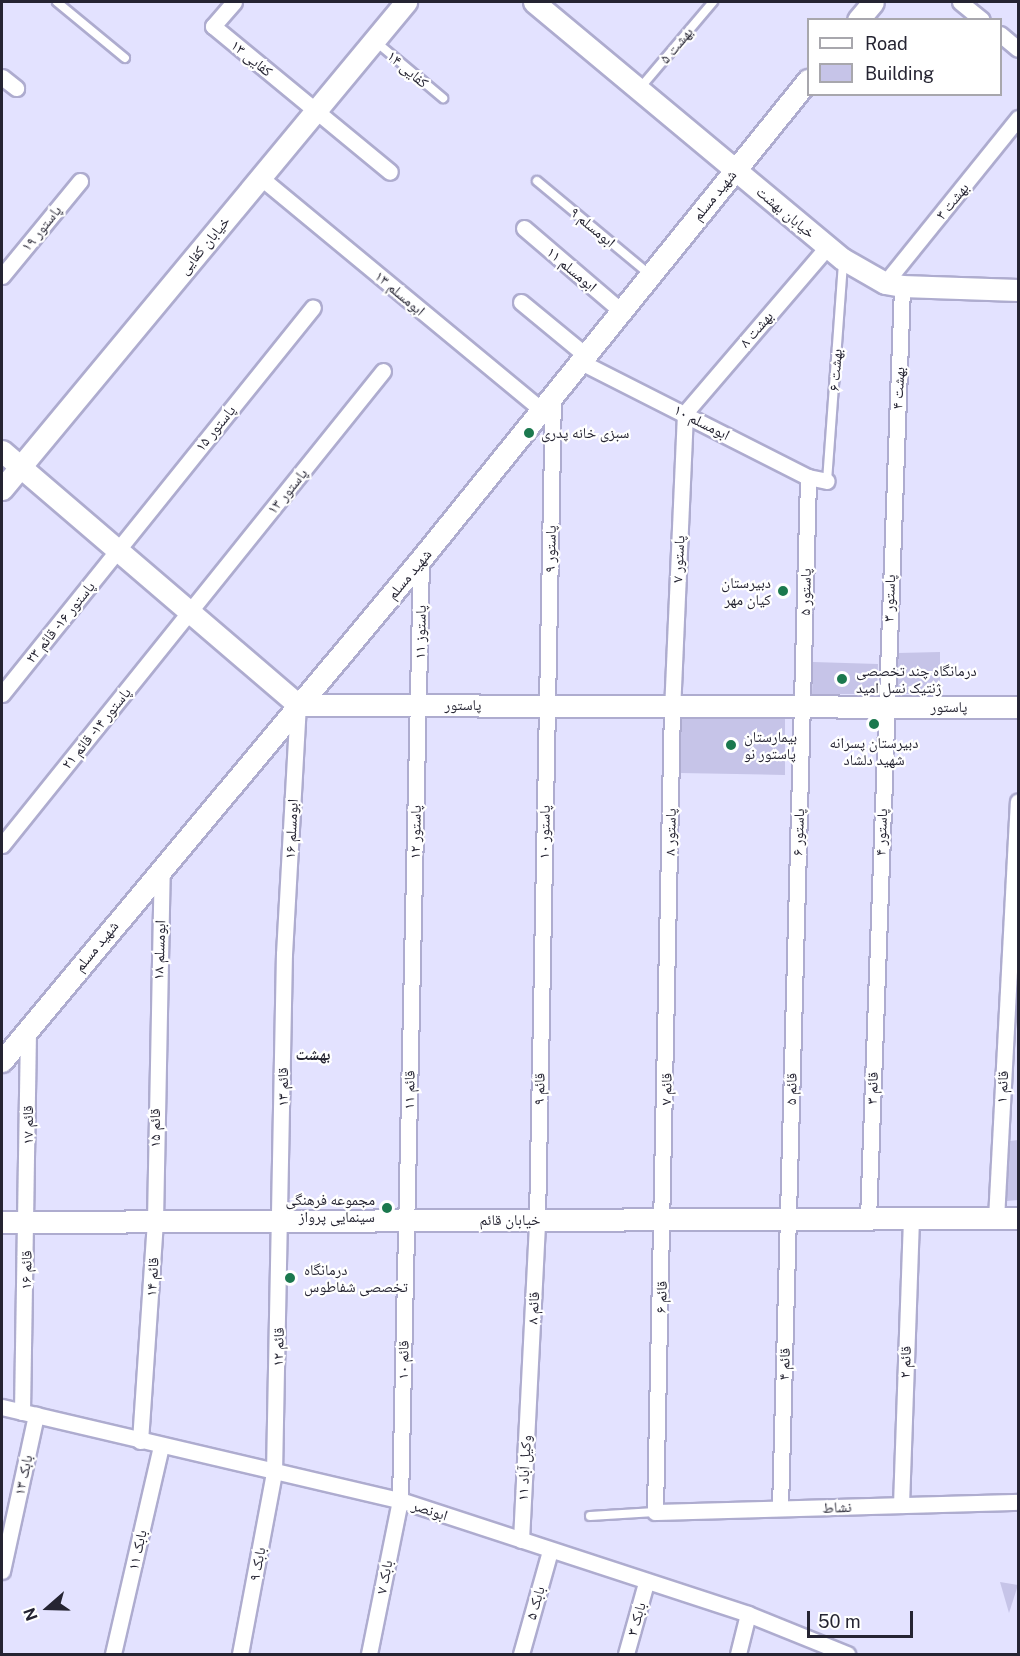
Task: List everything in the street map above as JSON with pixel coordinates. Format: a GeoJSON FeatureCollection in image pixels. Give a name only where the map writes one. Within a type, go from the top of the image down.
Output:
{"type":"FeatureCollection","features":[{"type":"Feature","properties":{"kind":"street","name":"کفایی ۱۳"},"geometry":{"type":"LineString","coordinates":[[234,2],[213,26],[316,110]]}},
{"type":"Feature","properties":{"kind":"street","name":"خیابان کفایی"},"geometry":{"type":"LineString","coordinates":[[2,489],[406,2]]}},
{"type":"Feature","properties":{"kind":"street","name":"خیابان بهشت"},"geometry":{"type":"LineString","coordinates":[[534,2],[835,253],[894,285],[1018,290]]}},
{"type":"Feature","properties":{"kind":"street"},"geometry":{"type":"LineString","coordinates":[[860,18],[873,2]]}},
{"type":"Feature","properties":{"kind":"street"},"geometry":{"type":"LineString","coordinates":[[960,2],[980,18]]}},
{"type":"Feature","properties":{"kind":"street"},"geometry":{"type":"LineString","coordinates":[[1002,36],[1018,49]]}},
{"type":"Feature","properties":{"kind":"street"},"geometry":{"type":"LineString","coordinates":[[2,77],[16,88]]}},
{"type":"Feature","properties":{"kind":"street","name":"شهید مسلم"},"geometry":{"type":"LineString","coordinates":[[2,1061],[162,866],[421,559],[553,392],[807,81]]}},
{"type":"Feature","properties":{"kind":"street"},"geometry":{"type":"LineString","coordinates":[[316,110],[390,172]]}},
{"type":"Feature","properties":{"kind":"street","name":"بهشت ۳"},"geometry":{"type":"LineString","coordinates":[[894,285],[1018,118]]}},
{"type":"Feature","properties":{"kind":"street","name":"ابومسلم ۱۳"},"geometry":{"type":"LineString","coordinates":[[260,177],[540,409]]}},
{"type":"Feature","properties":{"kind":"street","name":"پاستور ۱۹"},"geometry":{"type":"LineString","coordinates":[[2,276],[80,181]]}},
{"type":"Feature","properties":{"kind":"street","name":"ابومسلم ۱۱"},"geometry":{"type":"LineString","coordinates":[[524,228],[620,310]]}},
{"type":"Feature","properties":{"kind":"street","name":"بهشت ۸"},"geometry":{"type":"LineString","coordinates":[[685,413],[835,253]]}},
{"type":"Feature","properties":{"kind":"street","name":"بهشت ۴"},"geometry":{"type":"LineString","coordinates":[[892,490],[894,285]]}},
{"type":"Feature","properties":{"kind":"street","name":"ابومسلم ۱۰"},"geometry":{"type":"LineString","coordinates":[[521,302],[582,357],[808,477],[827,481]]}},
{"type":"Feature","properties":{"kind":"street","name":"پاستور ۱۵"},"geometry":{"type":"LineString","coordinates":[[118,549],[313,307]]}},
{"type":"Feature","properties":{"kind":"street","name":"پاستور ۱۳"},"geometry":{"type":"LineString","coordinates":[[191,611],[383,371]]}},
{"type":"Feature","properties":{"kind":"street","name":"پاستور ۹"},"geometry":{"type":"LineString","coordinates":[[547,705],[553,392]]}},
{"type":"Feature","properties":{"kind":"street","name":"پاستور ۷"},"geometry":{"type":"LineString","coordinates":[[672,706],[685,413]]}},
{"type":"Feature","properties":{"kind":"street"},"geometry":{"type":"LineString","coordinates":[[2,451],[298,705]]}},
{"type":"Feature","properties":{"kind":"street","name":"پاستور ۵"},"geometry":{"type":"LineString","coordinates":[[803,706],[808,477]]}},
{"type":"Feature","properties":{"kind":"street","name":"پاستور ۳"},"geometry":{"type":"LineString","coordinates":[[885,706],[892,490]]}},
{"type":"Feature","properties":{"kind":"street","name":"پاستور ۱۶- قائم ۲۳"},"geometry":{"type":"LineString","coordinates":[[2,694],[118,549]]}},
{"type":"Feature","properties":{"kind":"street","name":"پاستوز ۱۱"},"geometry":{"type":"LineString","coordinates":[[418,705],[421,559]]}},
{"type":"Feature","properties":{"kind":"street","name":"پاستور ۱۴- قائم ۲۱"},"geometry":{"type":"LineString","coordinates":[[2,845],[191,611]]}},
{"type":"Feature","properties":{"kind":"street","name":"پاستور"},"geometry":{"type":"LineString","coordinates":[[298,705],[1018,707]]}},
{"type":"Feature","properties":{"kind":"street","name":"ابومسلم ۱۶"},"geometry":{"type":"LineString","coordinates":[[284,954],[298,705]]}},
{"type":"Feature","properties":{"kind":"street","name":"پاستور ۱۲"},"geometry":{"type":"LineString","coordinates":[[412,959],[418,705]]}},
{"type":"Feature","properties":{"kind":"street","name":"پاستور ۱۰"},"geometry":{"type":"LineString","coordinates":[[542,959],[547,705]]}},
{"type":"Feature","properties":{"kind":"street","name":"پاستور ۸"},"geometry":{"type":"LineString","coordinates":[[668,959],[672,706]]}},
{"type":"Feature","properties":{"kind":"street","name":"پاستور ۶"},"geometry":{"type":"LineString","coordinates":[[793,958],[803,706]]}},
{"type":"Feature","properties":{"kind":"street","name":"پاستور ۴"},"geometry":{"type":"LineString","coordinates":[[877,958],[885,706]]}},
{"type":"Feature","properties":{"kind":"street","name":"قائم ۱"},"geometry":{"type":"LineString","coordinates":[[996,1219],[1018,802]]}},
{"type":"Feature","properties":{"kind":"street","name":"ابومسلم ۱۸"},"geometry":{"type":"LineString","coordinates":[[156,1034],[162,866]]}},
{"type":"Feature","properties":{"kind":"street","name":"قائم ۱۳"},"geometry":{"type":"LineString","coordinates":[[282,1221],[284,954]]}},
{"type":"Feature","properties":{"kind":"street","name":"قائم ۵"},"geometry":{"type":"LineString","coordinates":[[789,1219],[793,958]]}},
{"type":"Feature","properties":{"kind":"street","name":"قائم ۳"},"geometry":{"type":"LineString","coordinates":[[868,1219],[877,958]]}},
{"type":"Feature","properties":{"kind":"street","name":"قائم ۱۱"},"geometry":{"type":"LineString","coordinates":[[406,1221],[412,959]]}},
{"type":"Feature","properties":{"kind":"street","name":"قائم ۹"},"geometry":{"type":"LineString","coordinates":[[537,1220],[542,959]]}},
{"type":"Feature","properties":{"kind":"street","name":"قائم ۷"},"geometry":{"type":"LineString","coordinates":[[664,1220],[668,959]]}},
{"type":"Feature","properties":{"kind":"street","name":"قائم ۱۷"},"geometry":{"type":"LineString","coordinates":[[27,1222],[28,1028]]}},
{"type":"Feature","properties":{"kind":"street","name":"قائم ۱۵"},"geometry":{"type":"LineString","coordinates":[[155,1221],[156,1034]]}},
{"type":"Feature","properties":{"kind":"street","name":"خیابان قائم"},"geometry":{"type":"LineString","coordinates":[[2,1222],[1018,1218]]}},
{"type":"Feature","properties":{"kind":"street","name":"قائم ۴"},"geometry":{"type":"LineString","coordinates":[[780,1508],[789,1219]]}},
{"type":"Feature","properties":{"kind":"street","name":"قائم ۲"},"geometry":{"type":"LineString","coordinates":[[901,1505],[910,1219]]}},
{"type":"Feature","properties":{"kind":"street","name":"قائم ۸"},"geometry":{"type":"LineString","coordinates":[[528,1395],[537,1220]]}},
{"type":"Feature","properties":{"kind":"street","name":"قائم ۶"},"geometry":{"type":"LineString","coordinates":[[655,1512],[664,1220]]}},
{"type":"Feature","properties":{"kind":"street","name":"قائم ۱۴"},"geometry":{"type":"LineString","coordinates":[[140,1441],[155,1221]]}},
{"type":"Feature","properties":{"kind":"street","name":"قائم ۱۲"},"geometry":{"type":"LineString","coordinates":[[274,1473],[282,1221]]}},
{"type":"Feature","properties":{"kind":"street","name":"قائم ۱۰"},"geometry":{"type":"LineString","coordinates":[[400,1500],[406,1221]]}},
{"type":"Feature","properties":{"kind":"street","name":"قائم ۱۶"},"geometry":{"type":"LineString","coordinates":[[27,1222],[25,1319],[29,1413]]}},
{"type":"Feature","properties":{"kind":"street","name":"وکیل آباد ۱۱"},"geometry":{"type":"LineString","coordinates":[[520,1540],[528,1395]]}},
{"type":"Feature","properties":{"kind":"street","name":"ابونصر"},"geometry":{"type":"LineString","coordinates":[[2,1407],[274,1473],[400,1500],[646,1583],[748,1614],[847,1654]]}},
{"type":"Feature","properties":{"kind":"street","name":"بابک ۱۳"},"geometry":{"type":"LineString","coordinates":[[2,1571],[29,1413]]}},
{"type":"Feature","properties":{"kind":"street","name":"بابک ۱۱"},"geometry":{"type":"LineString","coordinates":[[112,1654],[160,1446]]}},
{"type":"Feature","properties":{"kind":"street","name":"بابک ۹"},"geometry":{"type":"LineString","coordinates":[[240,1654],[274,1473]]}},
{"type":"Feature","properties":{"kind":"street","name":"بابک ۷"},"geometry":{"type":"LineString","coordinates":[[369,1654],[400,1500]]}},
{"type":"Feature","properties":{"kind":"street","name":"نشاط"},"geometry":{"type":"LineString","coordinates":[[655,1512],[1018,1502]]}},
{"type":"Feature","properties":{"kind":"street","name":"بابک ۵"},"geometry":{"type":"LineString","coordinates":[[521,1654],[550,1551]]}},
{"type":"Feature","properties":{"kind":"street","name":"بابک ۳"},"geometry":{"type":"LineString","coordinates":[[626,1654],[646,1583]]}},
{"type":"Feature","properties":{"kind":"street"},"geometry":{"type":"LineString","coordinates":[[738,1654],[748,1614]]}},
{"type":"Feature","properties":{"kind":"lane"},"geometry":{"type":"LineString","coordinates":[[57,2],[125,58]]}},
{"type":"Feature","properties":{"kind":"lane","name":"بهشت ۵"},"geometry":{"type":"LineString","coordinates":[[639,89],[712,2]]}},
{"type":"Feature","properties":{"kind":"lane","name":"کفایی ۱۴"},"geometry":{"type":"LineString","coordinates":[[374,40],[443,98]]}},
{"type":"Feature","properties":{"kind":"lane","name":"ابومسلم ۹"},"geometry":{"type":"LineString","coordinates":[[537,181],[649,274]]}},
{"type":"Feature","properties":{"kind":"lane","name":"بهشت ۶"},"geometry":{"type":"LineString","coordinates":[[827,481],[835,253]]}},
{"type":"Feature","properties":{"kind":"lane"},"geometry":{"type":"LineString","coordinates":[[590,1516],[655,1512]]}},
{"type":"Feature","properties":{"kind":"building"},"geometry":{"type":"Polygon","coordinates":[[[940,652],[940,694],[897,694],[898,653],[940,652]]]}},
{"type":"Feature","properties":{"kind":"building","name":"درمانگاه چند تخصصی ژنتیک نسل امید"},"geometry":{"type":"Polygon","coordinates":[[[813,662],[878,664],[877,694],[812,694],[813,662]]]}},
{"type":"Feature","properties":{"kind":"building","name":"بیمارستان پاستور نو"},"geometry":{"type":"Polygon","coordinates":[[[681,719],[785,719],[785,775],[680,773],[681,719]]]}},
{"type":"Feature","properties":{"kind":"building"},"geometry":{"type":"Polygon","coordinates":[[[1018,1140],[1018,1200],[1007,1201],[1010,1141],[1018,1140]]]}},
{"type":"Feature","properties":{"kind":"building"},"geometry":{"type":"Polygon","coordinates":[[[1000,1582],[1018,1585],[1009,1613],[1000,1582]]]}},
{"type":"Feature","properties":{"kind":"place","name":"سبزی خانه پدری"},"geometry":{"type":"Point","coordinates":[529,433]}},
{"type":"Feature","properties":{"kind":"place","name":"دبیرستان کیان مهر"},"geometry":{"type":"Point","coordinates":[783,591]}},
{"type":"Feature","properties":{"kind":"place","name":"درمانگاه چند تخصصی ژنتیک نسل امید"},"geometry":{"type":"Point","coordinates":[842,679]}},
{"type":"Feature","properties":{"kind":"place","name":"دبیرستان پسرانه شهید دلشاد"},"geometry":{"type":"Point","coordinates":[874,724]}},
{"type":"Feature","properties":{"kind":"place","name":"بیمارستان پاستور نو"},"geometry":{"type":"Point","coordinates":[731,745]}},
{"type":"Feature","properties":{"kind":"place","name":"مجموعه فرهنگی سینمایی پرواز"},"geometry":{"type":"Point","coordinates":[387,1208]}},
{"type":"Feature","properties":{"kind":"place","name":"درمانگاه تخصصی شفاطوس"},"geometry":{"type":"Point","coordinates":[290,1278]}},
{"type":"Feature","properties":{"kind":"district","name":"بهشت"},"geometry":{"type":"Point","coordinates":[313,1055]}}]}
